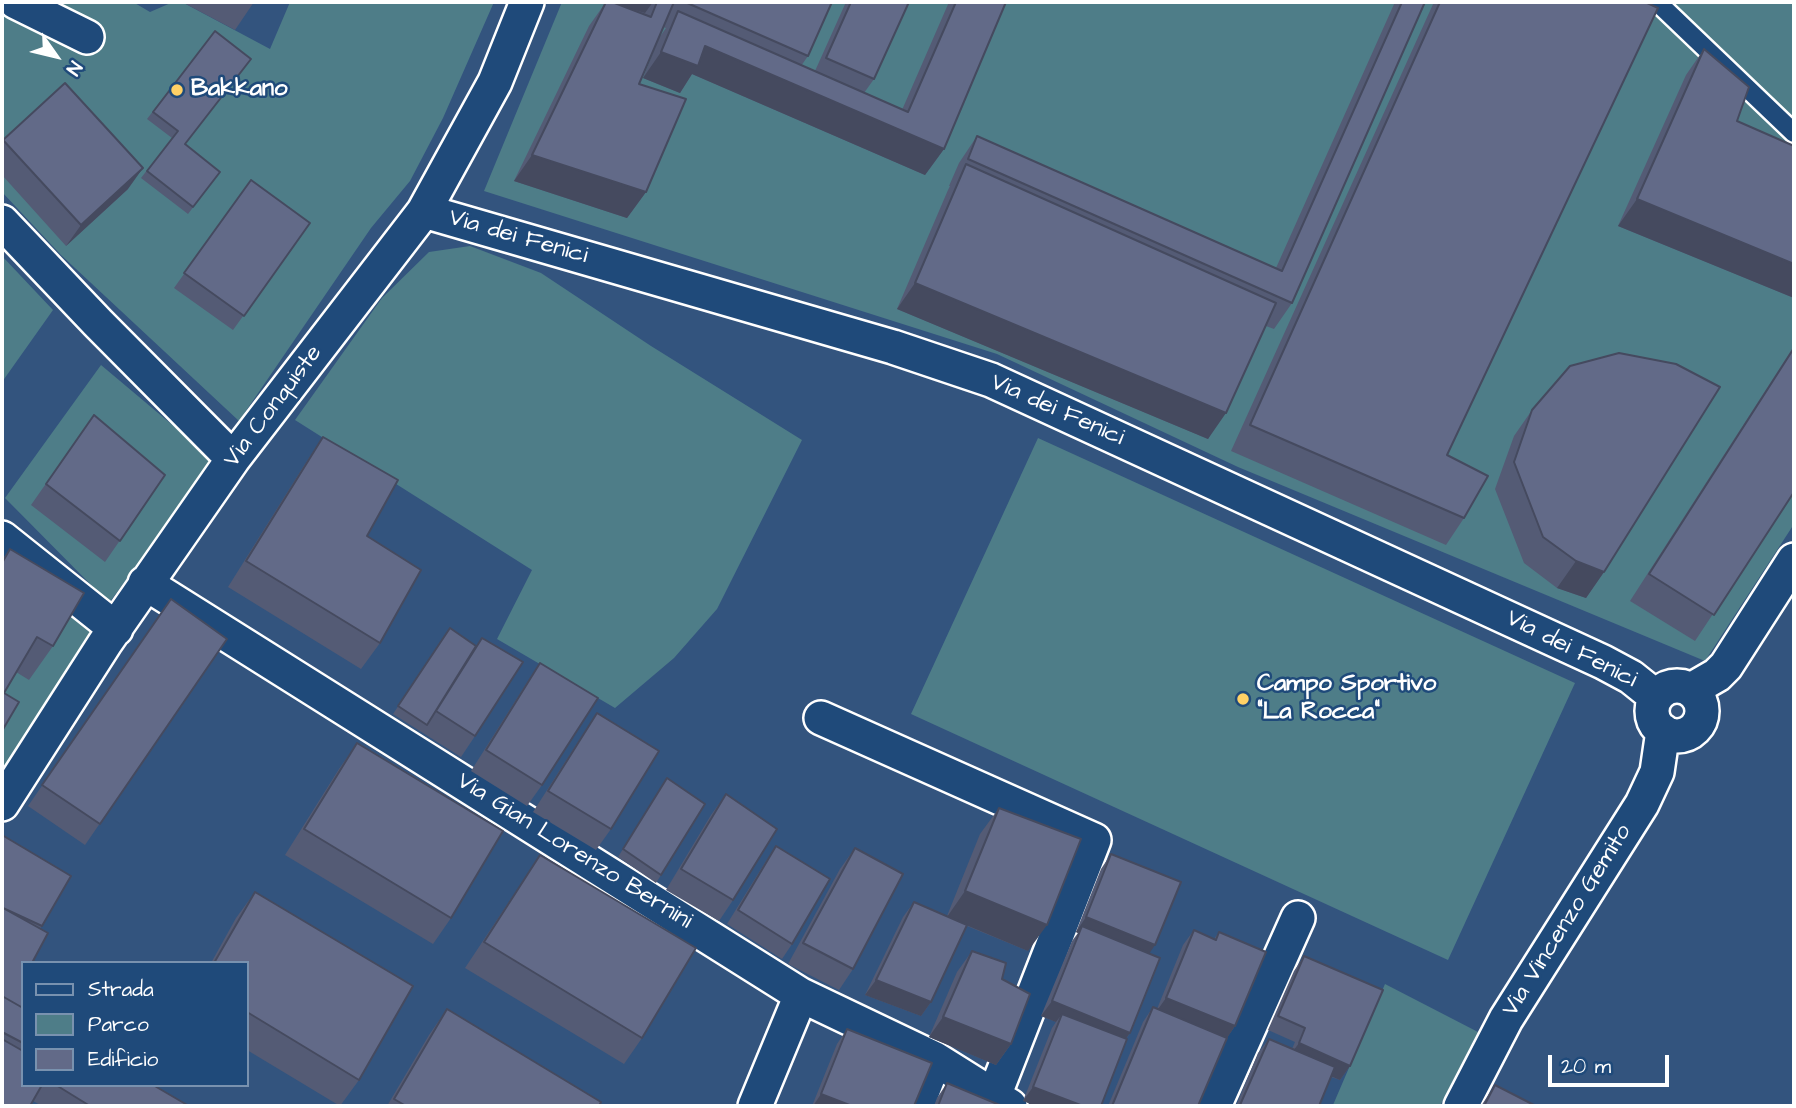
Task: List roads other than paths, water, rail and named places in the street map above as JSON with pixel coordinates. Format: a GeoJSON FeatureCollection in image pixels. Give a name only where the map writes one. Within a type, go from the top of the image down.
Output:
{"type":"FeatureCollection","features":[{"type":"Feature","properties":{"kind":"street"},"geometry":{"type":"LineString","coordinates":[[16,2],[88,37]]}},
{"type":"Feature","properties":{"kind":"street","name":"Via Conquiste"},"geometry":{"type":"LineString","coordinates":[[2,804],[145,583],[233,459],[424,211],[495,82],[527,2]]}},
{"type":"Feature","properties":{"kind":"street","name":"Via dei Fenici"},"geometry":{"type":"LineString","coordinates":[[424,211],[893,347],[991,380],[1603,662],[1631,677],[1656,697]]}},
{"type":"Feature","properties":{"kind":"street"},"geometry":{"type":"LineString","coordinates":[[2,222],[233,459]]}},
{"type":"Feature","properties":{"kind":"street"},"geometry":{"type":"LineString","coordinates":[[2,538],[116,629]]}},
{"type":"Feature","properties":{"kind":"street"},"geometry":{"type":"LineString","coordinates":[[1691,690],[1717,675],[1726,666],[1794,559]]}},
{"type":"Feature","properties":{"kind":"street","name":"Via Gian Lorenzo Bernini"},"geometry":{"type":"LineString","coordinates":[[145,583],[801,995],[935,1059],[1002,1101]]}},
{"type":"Feature","properties":{"kind":"street"},"geometry":{"type":"LineString","coordinates":[[1668,687],[1691,690],[1700,702],[1702,710],[1697,725],[1678,736],[1663,731],[1653,719],[1656,697],[1668,687]]}},
{"type":"Feature","properties":{"kind":"street"},"geometry":{"type":"LineString","coordinates":[[821,718],[1094,840],[1002,1101]]}},
{"type":"Feature","properties":{"kind":"street","name":"Via Vincenzo Gemito"},"geometry":{"type":"LineString","coordinates":[[1461,1106],[1506,1019],[1642,804],[1657,772],[1663,731]]}},
{"type":"Feature","properties":{"kind":"street"},"geometry":{"type":"LineString","coordinates":[[1214,1106],[1298,918]]}},
{"type":"Feature","properties":{"kind":"street"},"geometry":{"type":"LineString","coordinates":[[755,1106],[801,995]]}},
{"type":"Feature","properties":{"kind":"street"},"geometry":{"type":"LineString","coordinates":[[917,1106],[935,1059]]}},
{"type":"Feature","properties":{"kind":"lane"},"geometry":{"type":"LineString","coordinates":[[1657,2],[1794,133]]}},
{"type":"Feature","properties":{"kind":"place","name":"Bakkano"},"geometry":{"type":"Point","coordinates":[177,90]}},
{"type":"Feature","properties":{"kind":"place","name":"Campo Sportivo \"La Rocca\""},"geometry":{"type":"Point","coordinates":[1243,699]}}]}
